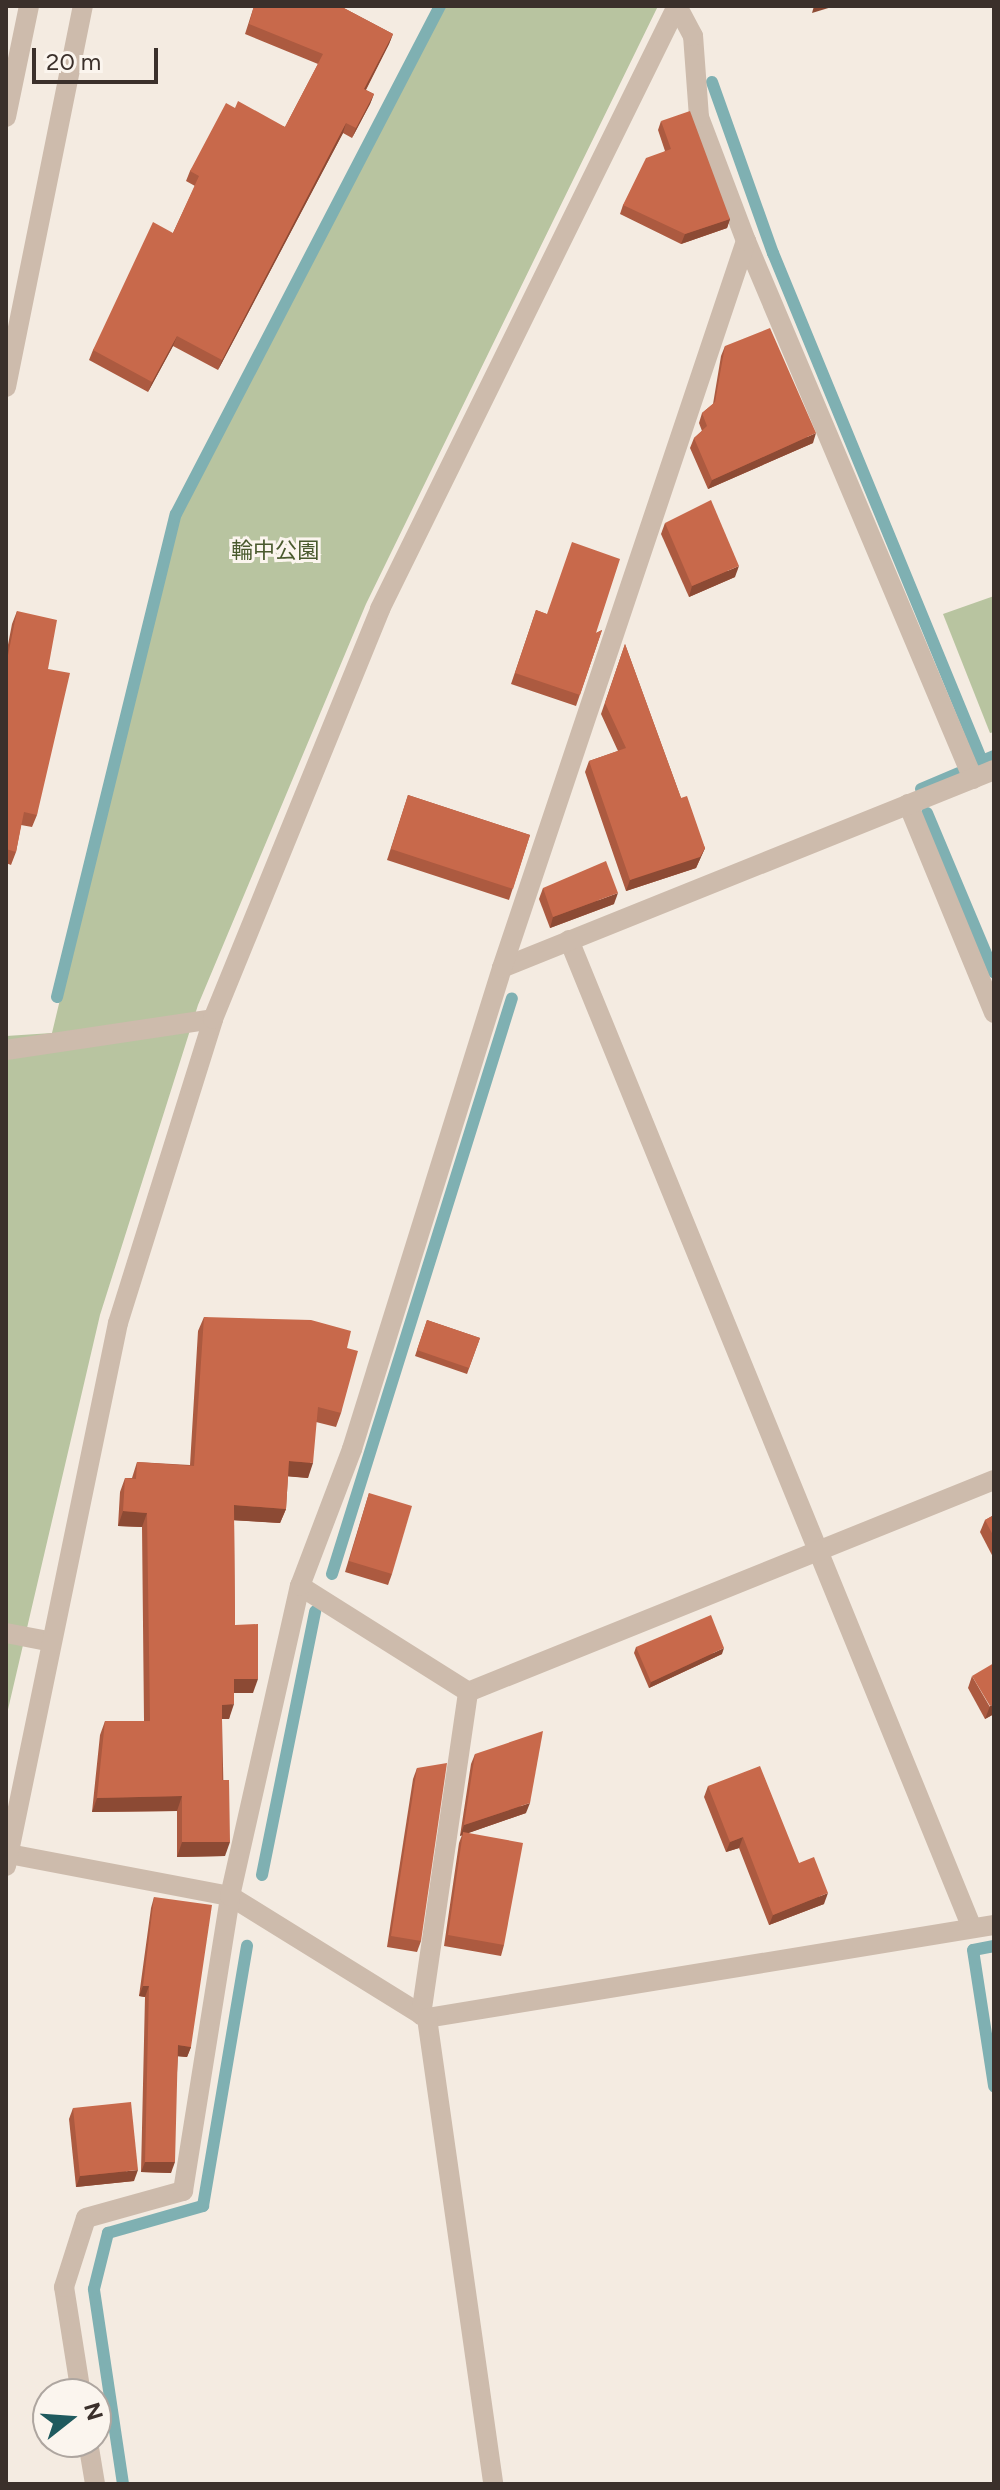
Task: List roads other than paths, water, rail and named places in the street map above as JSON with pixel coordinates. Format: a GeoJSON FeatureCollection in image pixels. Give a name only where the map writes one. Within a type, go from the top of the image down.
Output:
{"type":"FeatureCollection","features":[{"type":"Feature","properties":{"kind":"street"},"geometry":{"type":"LineString","coordinates":[[6,117],[29,6]]}},
{"type":"Feature","properties":{"kind":"street"},"geometry":{"type":"LineString","coordinates":[[6,387],[83,6]]}},
{"type":"Feature","properties":{"kind":"street"},"geometry":{"type":"LineString","coordinates":[[677,6],[693,36],[699,117],[746,241],[973,779]]}},
{"type":"Feature","properties":{"kind":"street"},"geometry":{"type":"LineString","coordinates":[[677,6],[380,609],[213,1019],[118,1323],[48,1641],[7,1860],[230,1896],[424,2016],[994,1925]]}},
{"type":"Feature","properties":{"kind":"street"},"geometry":{"type":"LineString","coordinates":[[78,2378],[64,2287],[86,2218],[183,2191],[230,1896],[300,1586],[352,1449],[502,968],[746,241]]}},
{"type":"Feature","properties":{"kind":"street"},"geometry":{"type":"LineString","coordinates":[[502,968],[994,770]]}},
{"type":"Feature","properties":{"kind":"street"},"geometry":{"type":"LineString","coordinates":[[908,804],[994,1013]]}},
{"type":"Feature","properties":{"kind":"street"},"geometry":{"type":"LineString","coordinates":[[569,940],[972,1928]]}},
{"type":"Feature","properties":{"kind":"street"},"geometry":{"type":"LineString","coordinates":[[6,1050],[213,1019]]}},
{"type":"Feature","properties":{"kind":"street"},"geometry":{"type":"LineString","coordinates":[[468,1692],[994,1480]]}},
{"type":"Feature","properties":{"kind":"street"},"geometry":{"type":"LineString","coordinates":[[300,1586],[468,1692]]}},
{"type":"Feature","properties":{"kind":"street"},"geometry":{"type":"LineString","coordinates":[[6,1633],[48,1641]]}},
{"type":"Feature","properties":{"kind":"street"},"geometry":{"type":"LineString","coordinates":[[468,1692],[424,2016],[493,2484]]}},
{"type":"Feature","properties":{"kind":"street"},"geometry":{"type":"LineString","coordinates":[[91,2458],[95,2484]]}},
{"type":"Feature","properties":{"kind":"waterway"},"geometry":{"type":"LineString","coordinates":[[57,997],[176,514],[440,6]]}},
{"type":"Feature","properties":{"kind":"waterway"},"geometry":{"type":"LineString","coordinates":[[712,82],[773,253],[982,761],[994,756]]}},
{"type":"Feature","properties":{"kind":"waterway"},"geometry":{"type":"LineString","coordinates":[[921,789],[959,773]]}},
{"type":"Feature","properties":{"kind":"waterway"},"geometry":{"type":"LineString","coordinates":[[927,813],[994,972]]}},
{"type":"Feature","properties":{"kind":"waterway"},"geometry":{"type":"LineString","coordinates":[[332,1574],[512,998]]}},
{"type":"Feature","properties":{"kind":"waterway"},"geometry":{"type":"LineString","coordinates":[[262,1875],[315,1611]]}},
{"type":"Feature","properties":{"kind":"waterway"},"geometry":{"type":"LineString","coordinates":[[123,2484],[94,2289],[108,2233],[203,2206],[247,1946]]}},
{"type":"Feature","properties":{"kind":"waterway"},"geometry":{"type":"LineString","coordinates":[[994,1946],[973,1950],[994,2086]]}},
{"type":"Feature","properties":{"kind":"park label","name":"輪中公園"},"geometry":{"type":"Point","coordinates":[275,551]}}]}
